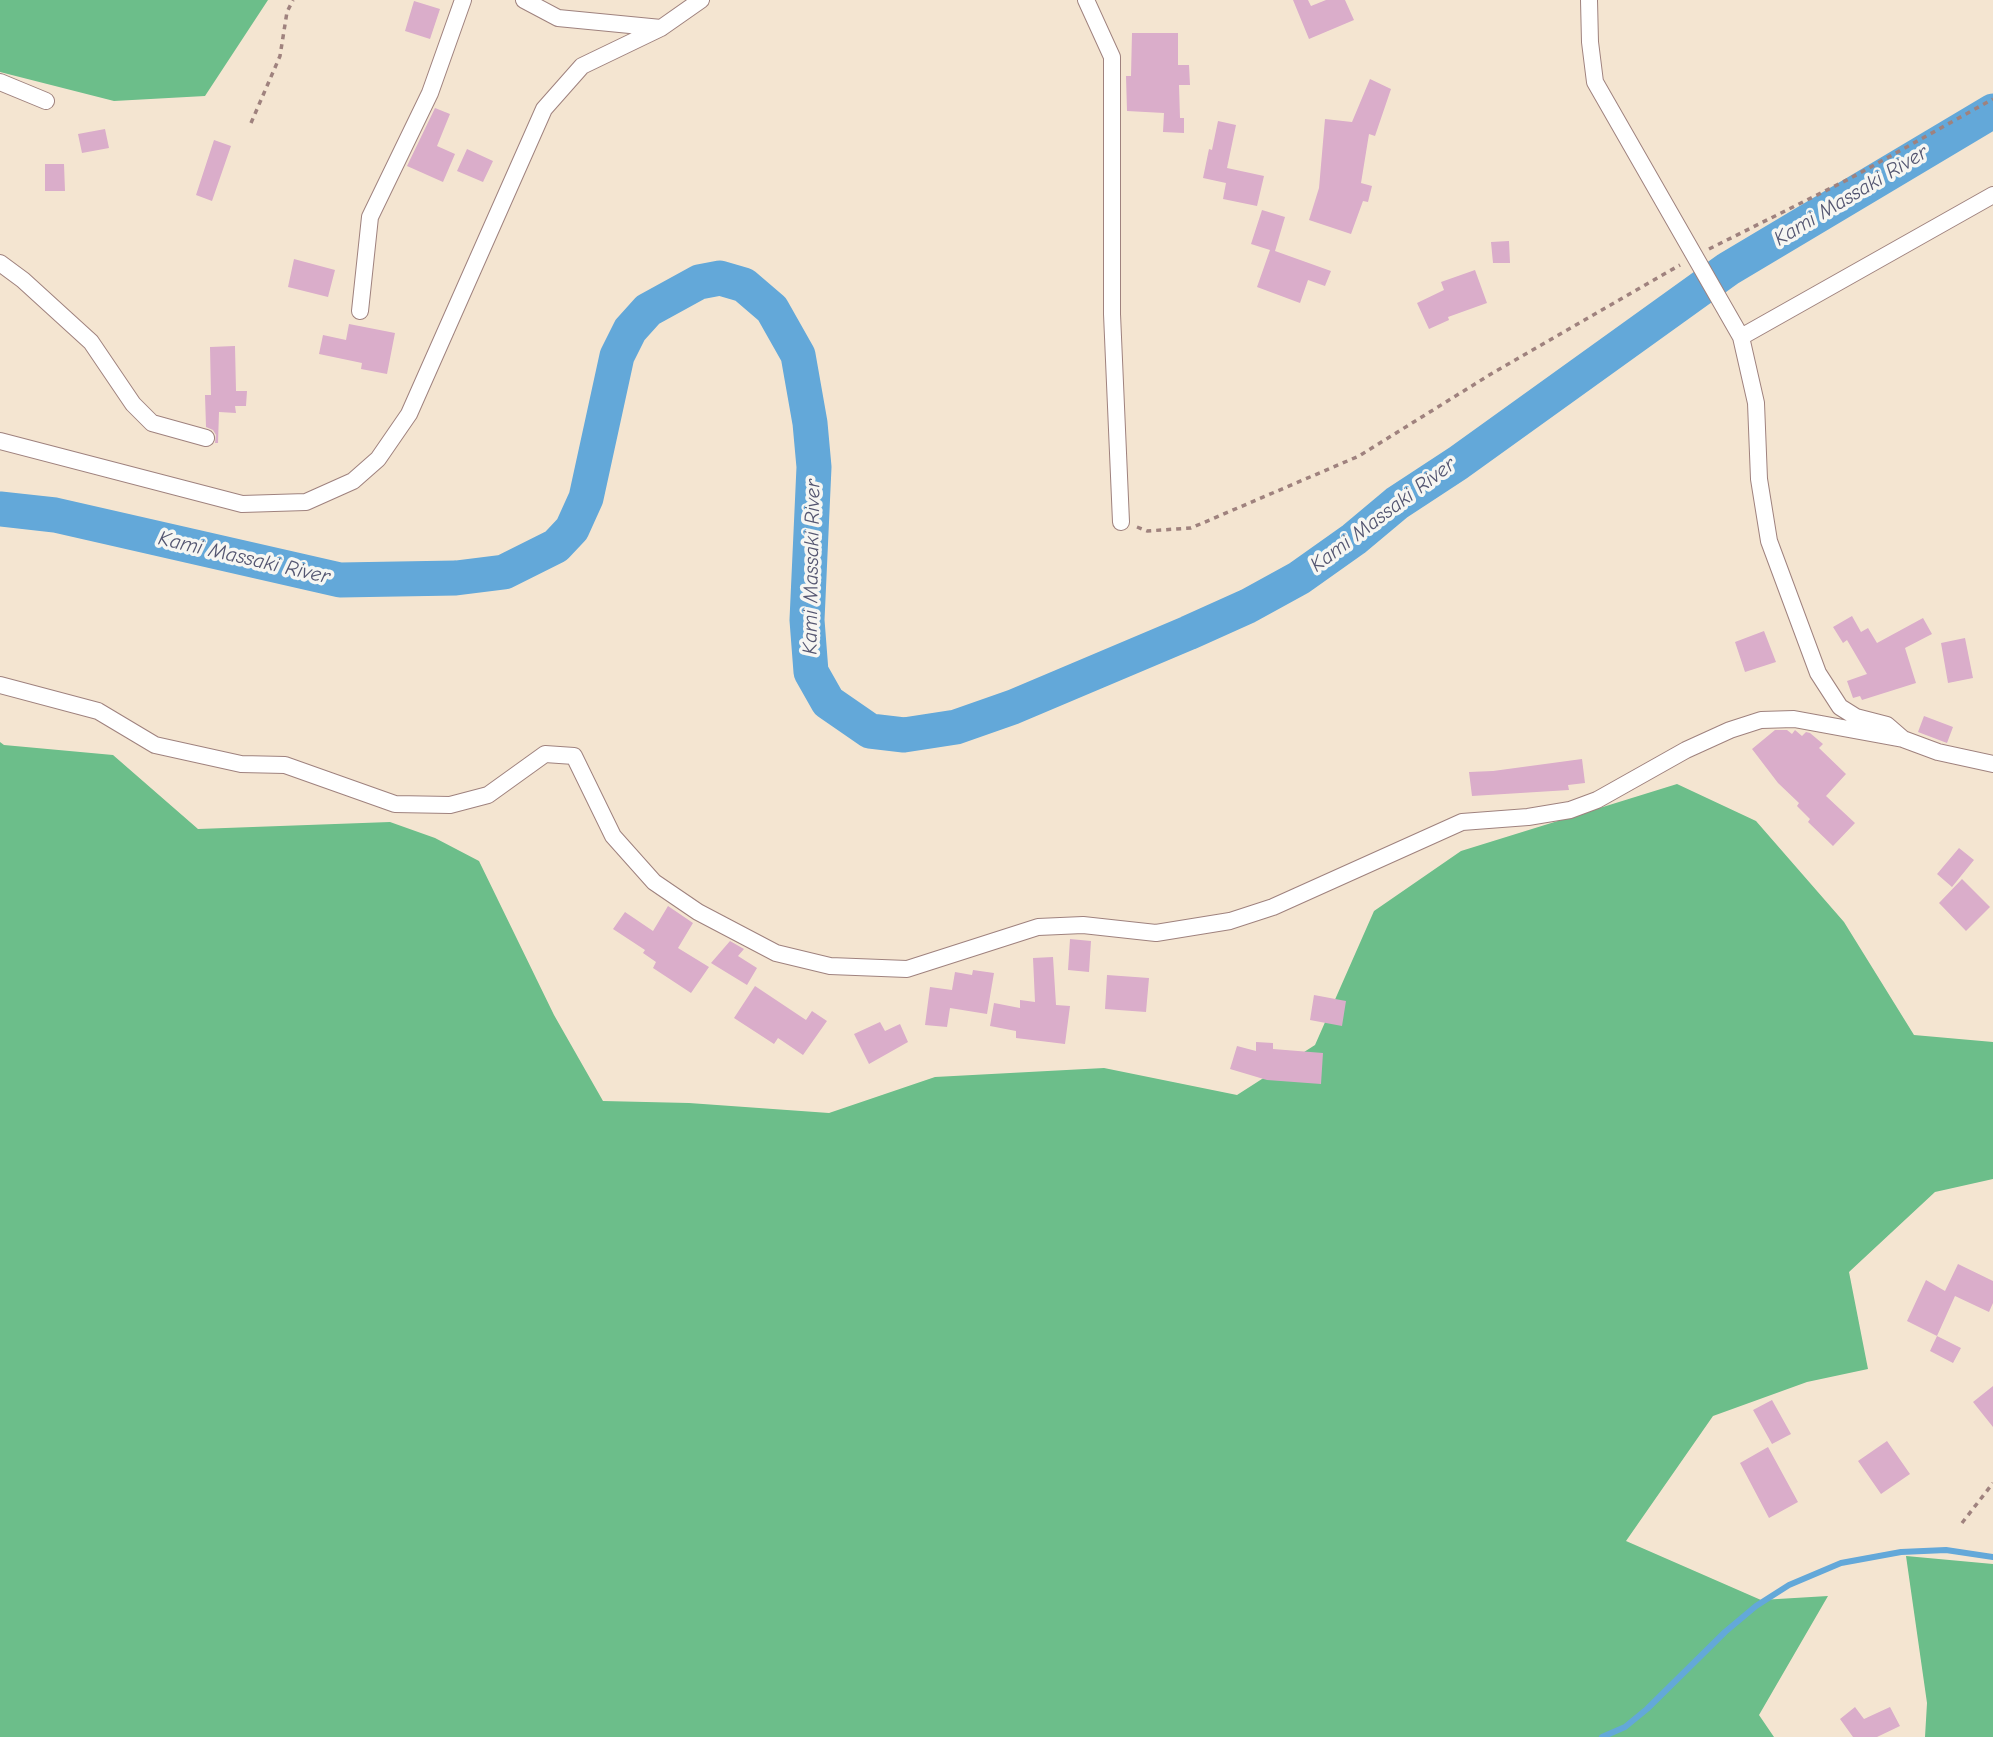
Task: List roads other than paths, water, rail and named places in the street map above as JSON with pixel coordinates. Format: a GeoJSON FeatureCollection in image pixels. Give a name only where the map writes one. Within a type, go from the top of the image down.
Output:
{"type":"FeatureCollection","features":[{"type":"Feature","properties":{"kind":"street"},"geometry":{"type":"LineString","coordinates":[[360,311],[370,217],[430,93],[463,0]]}},
{"type":"Feature","properties":{"kind":"street"},"geometry":{"type":"LineString","coordinates":[[524,0],[558,18],[660,28]]}},
{"type":"Feature","properties":{"kind":"street"},"geometry":{"type":"LineString","coordinates":[[0,441],[242,504],[306,502],[353,481],[379,459],[409,414],[544,108],[582,66],[660,28],[701,0]]}},
{"type":"Feature","properties":{"kind":"street"},"geometry":{"type":"LineString","coordinates":[[1086,0],[1112,57],[1112,314],[1121,522]]}},
{"type":"Feature","properties":{"kind":"street"},"geometry":{"type":"LineString","coordinates":[[1589,0],[1595,82],[1741,337],[1756,403],[1759,479],[1769,541],[1818,673],[1840,707],[1857,717],[1887,725],[1903,739]]}},
{"type":"Feature","properties":{"kind":"street"},"geometry":{"type":"LineString","coordinates":[[0,82],[46,101]]}},
{"type":"Feature","properties":{"kind":"street"},"geometry":{"type":"LineString","coordinates":[[1741,337],[1993,195]]}},
{"type":"Feature","properties":{"kind":"street"},"geometry":{"type":"LineString","coordinates":[[0,263],[23,280],[91,342],[134,404],[152,423],[206,438]]}},
{"type":"Feature","properties":{"kind":"street"},"geometry":{"type":"LineString","coordinates":[[0,685],[98,710],[155,745],[241,764],[285,765],[395,804],[450,805],[476,799],[488,795],[545,754],[574,757],[613,836],[654,882],[698,912],[776,953],[830,966],[907,969],[1038,927],[1083,925],[1156,933],[1230,921],[1273,907],[1462,822],[1528,817],[1570,810],[1597,800],[1686,750],[1730,730],[1761,720],[1794,719],[1903,739],[1938,751],[1993,764]]}},
{"type":"Feature","properties":{"kind":"waterway","name":"Kami Massaki River"},"geometry":{"type":"LineString","coordinates":[[0,509],[55,515],[340,580],[456,578],[504,572],[556,546],[572,529],[586,498],[617,356],[630,330],[648,310],[699,282],[720,278],[744,285],[772,309],[798,355],[810,423],[814,467],[807,620],[811,672],[828,702],[870,731],[904,735],[956,727],[1013,707],[1188,633],[1248,606],[1299,578],[1354,539],[1397,503],[1458,463],[1728,269],[1993,111]]}},
{"type":"Feature","properties":{"kind":"waterway"},"geometry":{"type":"LineString","coordinates":[[1602,1737],[1625,1727],[1647,1709],[1725,1632],[1756,1606],[1789,1585],[1841,1563],[1901,1552],[1946,1550],[1993,1557]]}}]}
